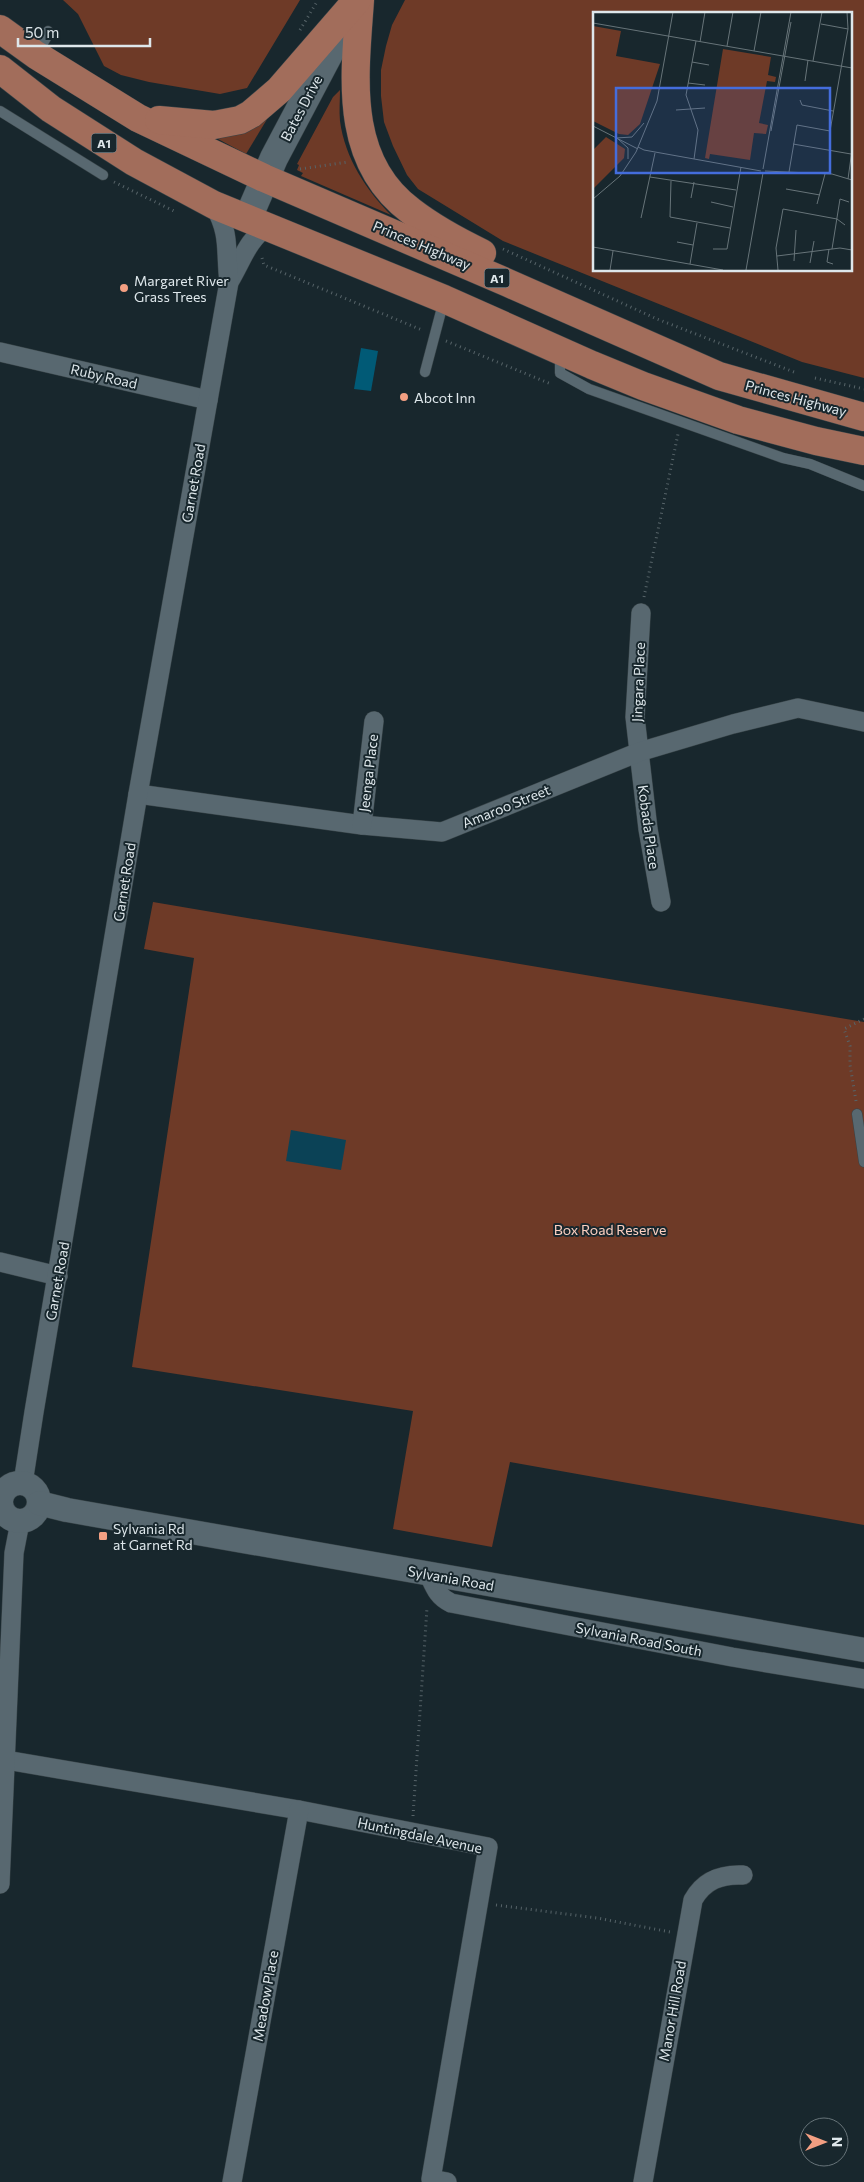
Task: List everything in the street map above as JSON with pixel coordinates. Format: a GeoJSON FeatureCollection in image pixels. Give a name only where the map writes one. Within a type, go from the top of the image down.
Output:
{"type":"FeatureCollection","features":[{"type":"Feature","properties":{"kind":"highway"},"geometry":{"type":"LineString","coordinates":[[138,118],[214,125],[240,120],[251,114],[279,90],[358,0]]}},
{"type":"Feature","properties":{"kind":"highway"},"geometry":{"type":"LineString","coordinates":[[358,0],[355,96],[360,129],[370,158],[382,181],[410,210],[446,235],[483,254],[508,282]]}},
{"type":"Feature","properties":{"kind":"highway","name":"Princes Highway"},"geometry":{"type":"LineString","coordinates":[[0,29],[36,55],[138,118],[264,178],[508,282],[719,376],[864,416]]}},
{"type":"Feature","properties":{"kind":"highway","name":"A1"},"geometry":{"type":"LineString","coordinates":[[0,69],[51,109],[134,162],[214,205],[444,299],[643,386],[738,420],[813,453],[864,451]]}},
{"type":"Feature","properties":{"kind":"main road","name":"Bates Drive"},"geometry":{"type":"LineString","coordinates":[[258,222],[264,178],[358,0]]}},
{"type":"Feature","properties":{"kind":"street","name":"Garnet Road"},"geometry":{"type":"LineString","coordinates":[[24,1483],[34,1412],[138,794],[229,282],[227,234],[223,221],[214,205]]}},
{"type":"Feature","properties":{"kind":"street","name":"Garnet Road"},"geometry":{"type":"LineString","coordinates":[[229,282],[247,245],[257,233],[258,222]]}},
{"type":"Feature","properties":{"kind":"street","name":"Ruby Road"},"geometry":{"type":"LineString","coordinates":[[0,352],[208,400]]}},
{"type":"Feature","properties":{"kind":"street","name":"Jingara Place"},"geometry":{"type":"LineString","coordinates":[[639,752],[635,717],[641,612]]}},
{"type":"Feature","properties":{"kind":"street","name":"Amaroo Street"},"geometry":{"type":"LineString","coordinates":[[138,794],[362,825],[442,832],[639,752],[733,724],[798,708],[864,722]]}},
{"type":"Feature","properties":{"kind":"street","name":"Jeenga Place"},"geometry":{"type":"LineString","coordinates":[[362,825],[374,721]]}},
{"type":"Feature","properties":{"kind":"street","name":"Kobada Place"},"geometry":{"type":"LineString","coordinates":[[639,752],[648,829],[661,902]]}},
{"type":"Feature","properties":{"kind":"street"},"geometry":{"type":"LineString","coordinates":[[0,1262],[58,1276]]}},
{"type":"Feature","properties":{"kind":"street"},"geometry":{"type":"LineString","coordinates":[[24,1483],[35,1490],[39,1503],[33,1516],[20,1522],[13,1521],[4,1515],[1,1509],[1,1496],[9,1486],[24,1483]]}},
{"type":"Feature","properties":{"kind":"street","name":"Sylvania Road"},"geometry":{"type":"LineString","coordinates":[[39,1503],[67,1510],[429,1575],[864,1650]]}},
{"type":"Feature","properties":{"kind":"street"},"geometry":{"type":"LineString","coordinates":[[0,1884],[14,1553],[20,1522]]}},
{"type":"Feature","properties":{"kind":"street","name":"Sylvania Road South"},"geometry":{"type":"LineString","coordinates":[[429,1575],[438,1594],[442,1599],[451,1603],[732,1657],[864,1678]]}},
{"type":"Feature","properties":{"kind":"street","name":"Huntingdale Avenue"},"geometry":{"type":"LineString","coordinates":[[6,1760],[299,1810],[488,1847],[477,1902],[431,2179],[447,2182]]}},
{"type":"Feature","properties":{"kind":"street","name":"Meadow Place"},"geometry":{"type":"LineString","coordinates":[[232,2182],[299,1810]]}},
{"type":"Feature","properties":{"kind":"street","name":"Manor Hill Road"},"geometry":{"type":"LineString","coordinates":[[643,2182],[693,1900],[698,1891],[713,1879],[731,1875],[743,1875]]}},
{"type":"Feature","properties":{"kind":"lane"},"geometry":{"type":"LineString","coordinates":[[36,55],[48,31]]}},
{"type":"Feature","properties":{"kind":"lane"},"geometry":{"type":"LineString","coordinates":[[0,111],[103,175]]}},
{"type":"Feature","properties":{"kind":"lane"},"geometry":{"type":"LineString","coordinates":[[425,372],[444,299]]}},
{"type":"Feature","properties":{"kind":"lane"},"geometry":{"type":"LineString","coordinates":[[560,351],[560,373],[588,389],[783,458],[813,453],[864,486]]}},
{"type":"Feature","properties":{"kind":"lane"},"geometry":{"type":"LineString","coordinates":[[857,1114],[864,1162]]}},
{"type":"Feature","properties":{"kind":"path"},"geometry":{"type":"LineString","coordinates":[[299,169],[350,162]]}},
{"type":"Feature","properties":{"kind":"path"},"geometry":{"type":"LineString","coordinates":[[103,175],[127,189],[178,213]]}},
{"type":"Feature","properties":{"kind":"path"},"geometry":{"type":"LineString","coordinates":[[495,246],[658,319],[800,375]]}},
{"type":"Feature","properties":{"kind":"path"},"geometry":{"type":"LineString","coordinates":[[262,260],[264,265],[556,386]]}},
{"type":"Feature","properties":{"kind":"path"},"geometry":{"type":"LineString","coordinates":[[809,377],[864,389]]}},
{"type":"Feature","properties":{"kind":"path"},"geometry":{"type":"LineString","coordinates":[[641,612],[681,422]]}},
{"type":"Feature","properties":{"kind":"path"},"geometry":{"type":"LineString","coordinates":[[857,1114],[850,1046],[844,1030],[864,1020]]}},
{"type":"Feature","properties":{"kind":"path"},"geometry":{"type":"LineString","coordinates":[[412,1833],[429,1575]]}},
{"type":"Feature","properties":{"kind":"path"},"geometry":{"type":"LineString","coordinates":[[477,1902],[597,1918],[686,1935]]}},
{"type":"Feature","properties":{"kind":"green space"},"geometry":{"type":"Polygon","coordinates":[[[63,0],[300,0],[247,88],[220,94],[149,82],[121,75],[104,66],[78,14],[63,0]]]}},
{"type":"Feature","properties":{"kind":"green space"},"geometry":{"type":"Polygon","coordinates":[[[405,0],[864,0],[864,378],[802,362],[503,241],[418,189],[407,175],[384,122],[381,70],[392,25],[405,0]]]}},
{"type":"Feature","properties":{"kind":"green space"},"geometry":{"type":"Polygon","coordinates":[[[340,90],[340,121],[347,148],[365,184],[391,215],[301,176],[303,173],[297,170],[299,165],[297,164],[333,97],[340,90]]]}},
{"type":"Feature","properties":{"kind":"green space"},"geometry":{"type":"Polygon","coordinates":[[[272,111],[246,154],[218,139],[219,137],[272,111]]]}},
{"type":"Feature","properties":{"kind":"green space","name":"Box Road Reserve"},"geometry":{"type":"Polygon","coordinates":[[[153,902],[864,1022],[864,1525],[510,1462],[492,1547],[393,1529],[413,1411],[132,1367],[194,958],[144,949],[153,902]]]}},
{"type":"Feature","properties":{"kind":"water"},"geometry":{"type":"Polygon","coordinates":[[[361,348],[378,351],[371,391],[354,389],[361,348]]]}},
{"type":"Feature","properties":{"kind":"building"},"geometry":{"type":"Polygon","coordinates":[[[291,1130],[346,1140],[341,1170],[286,1161],[291,1130]]]}},
{"type":"Feature","properties":{"kind":"place","name":"Margaret River Grass Trees"},"geometry":{"type":"Point","coordinates":[124,288]}},
{"type":"Feature","properties":{"kind":"place","name":"Abcot Inn"},"geometry":{"type":"Point","coordinates":[404,397]}},
{"type":"Feature","properties":{"kind":"place","name":"Sylvania Rd at Garnet Rd"},"geometry":{"type":"Point","coordinates":[103,1536]}}]}
